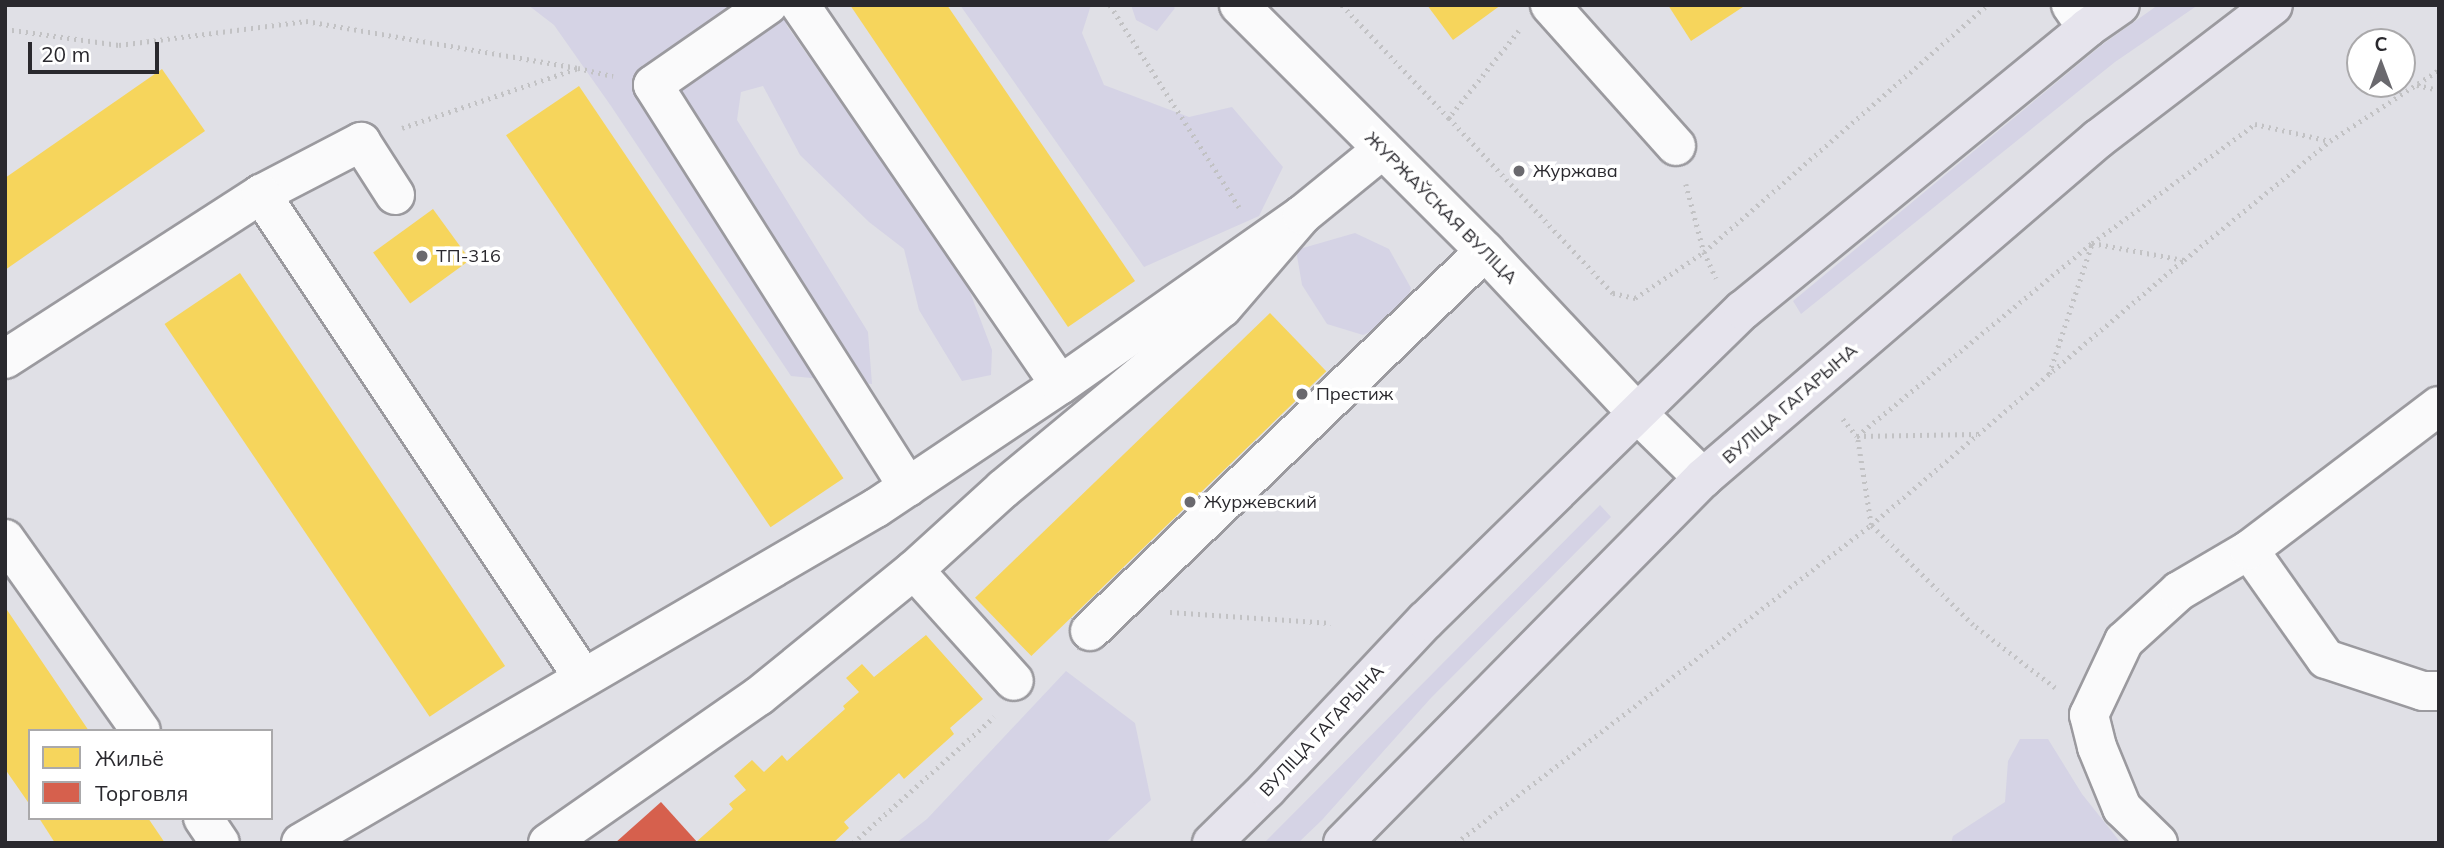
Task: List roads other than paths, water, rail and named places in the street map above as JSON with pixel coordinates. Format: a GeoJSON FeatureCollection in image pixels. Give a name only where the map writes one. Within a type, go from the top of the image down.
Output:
{"type":"FeatureCollection","features":[{"type":"Feature","properties":{"kind":"main road","name":"ВУЛІЦА ГАГАРЫНА"},"geometry":{"type":"LineString","coordinates":[[1212,843],[1268,789],[1425,621],[1761,294],[2079,17],[2120,5]]}},
{"type":"Feature","properties":{"kind":"main road","name":"ВУЛІЦА ГАГАРЫНА"},"geometry":{"type":"LineString","coordinates":[[1343,843],[1703,478],[2098,139],[2273,5]]}},
{"type":"Feature","properties":{"kind":"street"},"geometry":{"type":"LineString","coordinates":[[768,5],[653,85],[908,487]]}},
{"type":"Feature","properties":{"kind":"street"},"geometry":{"type":"LineString","coordinates":[[800,5],[1060,385]]}},
{"type":"Feature","properties":{"kind":"street","name":"ЖУРЖАЎСКАЯ ВУЛІЦА"},"geometry":{"type":"LineString","coordinates":[[1240,5],[1485,251],[1639,415],[1703,478]]}},
{"type":"Feature","properties":{"kind":"street"},"geometry":{"type":"LineString","coordinates":[[1537,15],[1676,146]]}},
{"type":"Feature","properties":{"kind":"street"},"geometry":{"type":"LineString","coordinates":[[5,359],[261,194],[361,142],[395,195]]}},
{"type":"Feature","properties":{"kind":"street"},"geometry":{"type":"LineString","coordinates":[[301,843],[908,487],[1060,385],[1302,215],[1383,149]]}},
{"type":"Feature","properties":{"kind":"street"},"geometry":{"type":"LineString","coordinates":[[261,194],[583,677]]}},
{"type":"Feature","properties":{"kind":"street"},"geometry":{"type":"LineString","coordinates":[[548,843],[759,696],[914,570],[1003,489],[1222,308],[1302,215]]}},
{"type":"Feature","properties":{"kind":"street"},"geometry":{"type":"LineString","coordinates":[[1102,620],[1485,251]]}},
{"type":"Feature","properties":{"kind":"street"},"geometry":{"type":"LineString","coordinates":[[2158,843],[2122,808],[2097,747],[2089,715],[2124,641],[2179,591],[2249,550],[2439,406]]}},
{"type":"Feature","properties":{"kind":"street"},"geometry":{"type":"LineString","coordinates":[[5,539],[140,729]]}},
{"type":"Feature","properties":{"kind":"street"},"geometry":{"type":"LineString","coordinates":[[2249,550],[2326,659],[2423,691],[2439,691]]}},
{"type":"Feature","properties":{"kind":"street"},"geometry":{"type":"LineString","coordinates":[[914,570],[1008,695]]}},
{"type":"Feature","properties":{"kind":"street"},"geometry":{"type":"LineString","coordinates":[[204,820],[220,843]]}},
{"type":"Feature","properties":{"kind":"place","name":"Журжава"},"geometry":{"type":"Point","coordinates":[1519,171]}},
{"type":"Feature","properties":{"kind":"place","name":"ТП-316"},"geometry":{"type":"Point","coordinates":[422,256]}},
{"type":"Feature","properties":{"kind":"place","name":"Престиж"},"geometry":{"type":"Point","coordinates":[1302,394]}},
{"type":"Feature","properties":{"kind":"place","name":"Журжевский"},"geometry":{"type":"Point","coordinates":[1190,502]}}]}
